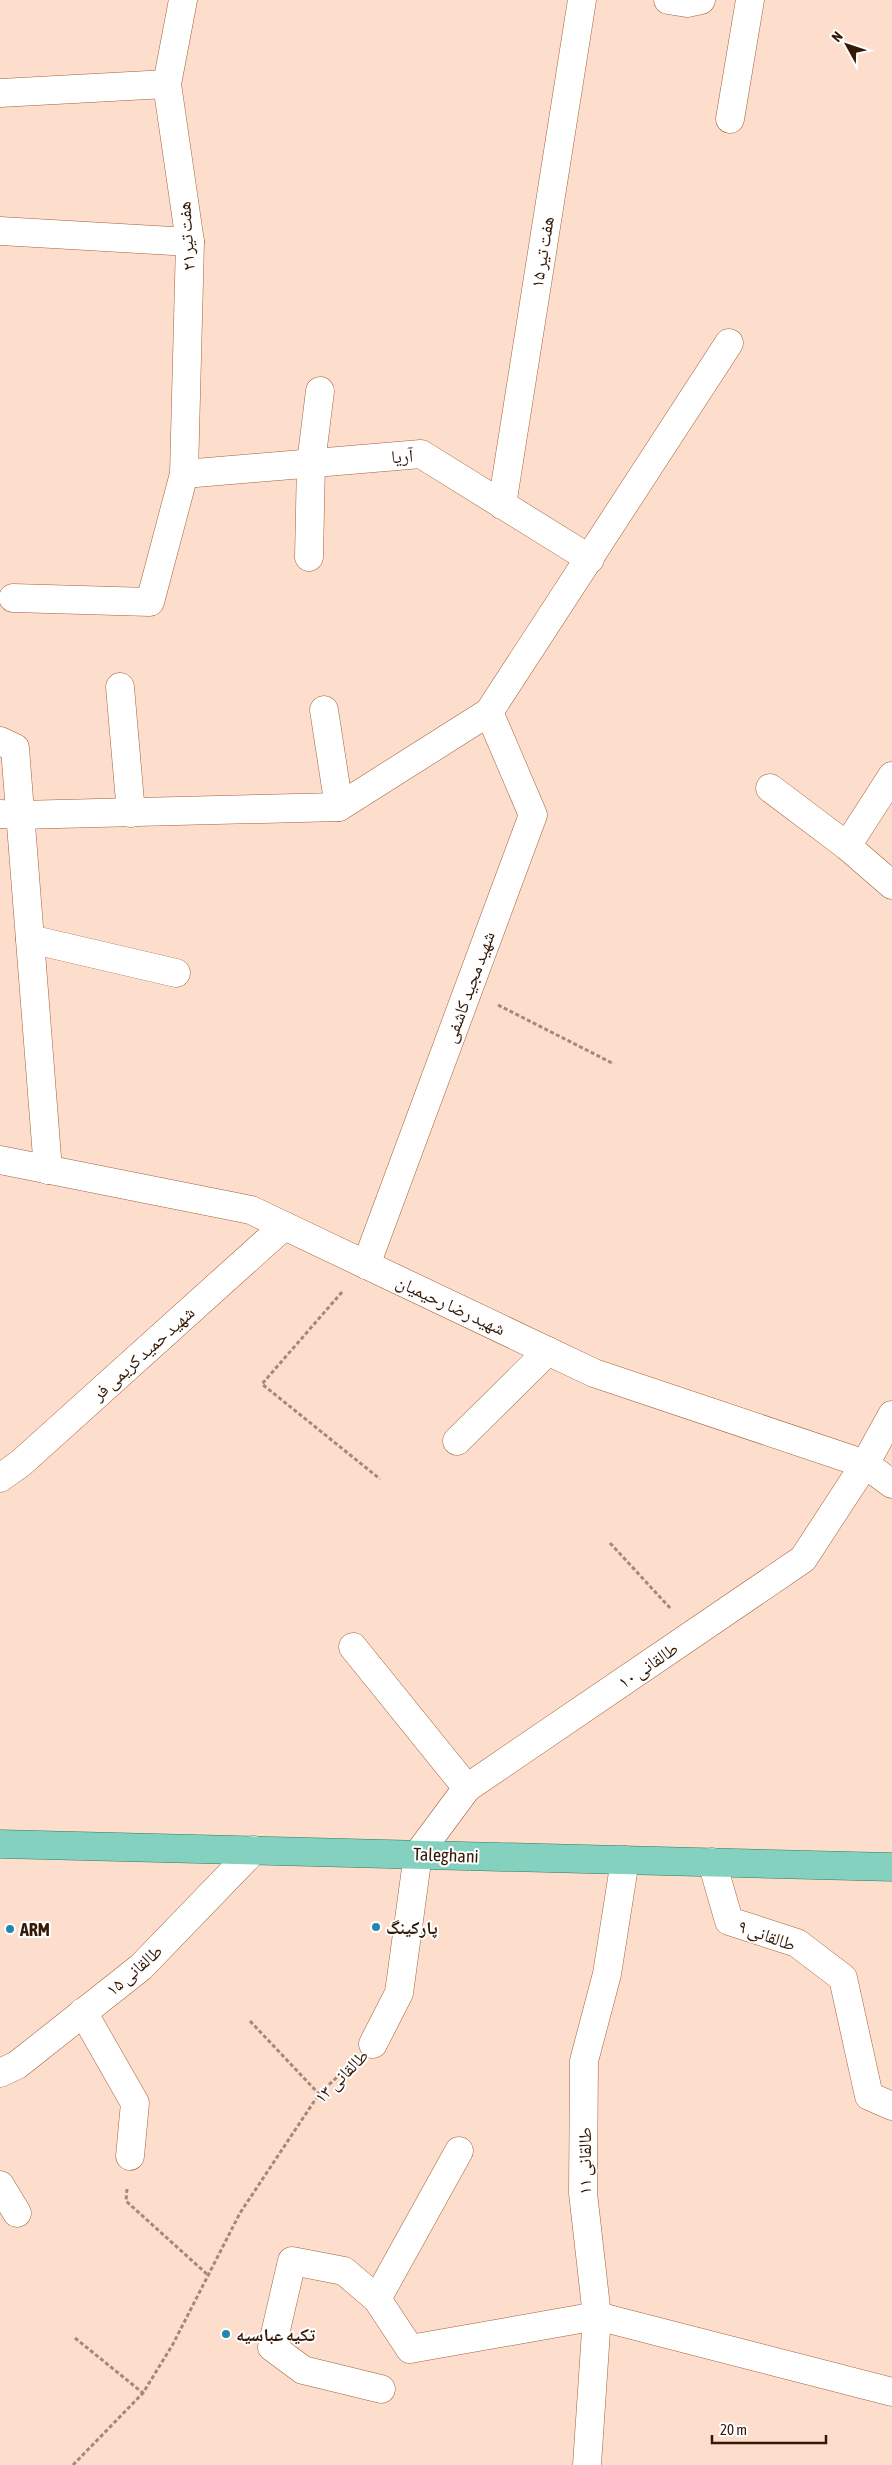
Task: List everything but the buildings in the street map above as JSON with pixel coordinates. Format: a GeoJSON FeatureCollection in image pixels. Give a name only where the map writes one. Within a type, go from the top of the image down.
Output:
{"type":"FeatureCollection","features":[{"type":"Feature","properties":{"kind":"main road","name":"Taleghani"},"geometry":{"type":"LineString","coordinates":[[0,1844],[892,1867]]}},
{"type":"Feature","properties":{"kind":"street","name":"هفت تیر۲۱"},"geometry":{"type":"LineString","coordinates":[[13,598],[150,602],[184,474],[190,242],[167,84],[184,0]]}},
{"type":"Feature","properties":{"kind":"street","name":"هفت تیر ۱۵"},"geometry":{"type":"LineString","coordinates":[[502,505],[582,0]]}},
{"type":"Feature","properties":{"kind":"street"},"geometry":{"type":"LineString","coordinates":[[668,0],[687,3],[701,0]]}},
{"type":"Feature","properties":{"kind":"street"},"geometry":{"type":"LineString","coordinates":[[730,119],[750,0]]}},
{"type":"Feature","properties":{"kind":"street"},"geometry":{"type":"LineString","coordinates":[[0,93],[167,84]]}},
{"type":"Feature","properties":{"kind":"street"},"geometry":{"type":"LineString","coordinates":[[0,231],[190,242]]}},
{"type":"Feature","properties":{"kind":"street"},"geometry":{"type":"LineString","coordinates":[[10,815],[339,807],[489,712],[729,343]]}},
{"type":"Feature","properties":{"kind":"street"},"geometry":{"type":"LineString","coordinates":[[309,557],[312,463],[320,391]]}},
{"type":"Feature","properties":{"kind":"street","name":"آریا"},"geometry":{"type":"LineString","coordinates":[[184,474],[421,454],[590,559]]}},
{"type":"Feature","properties":{"kind":"street"},"geometry":{"type":"LineString","coordinates":[[120,687],[131,813]]}},
{"type":"Feature","properties":{"kind":"street"},"geometry":{"type":"LineString","coordinates":[[324,710],[339,807]]}},
{"type":"Feature","properties":{"kind":"street","name":"شهید مجید کاشفی"},"geometry":{"type":"LineString","coordinates":[[366,1265],[533,815],[489,712]]}},
{"type":"Feature","properties":{"kind":"street"},"geometry":{"type":"LineString","coordinates":[[0,741],[15,748],[10,815],[30,939],[48,1170]]}},
{"type":"Feature","properties":{"kind":"street"},"geometry":{"type":"LineString","coordinates":[[847,846],[892,776]]}},
{"type":"Feature","properties":{"kind":"street"},"geometry":{"type":"LineString","coordinates":[[770,788],[847,846],[892,885]]}},
{"type":"Feature","properties":{"kind":"street"},"geometry":{"type":"LineString","coordinates":[[30,939],[176,973]]}},
{"type":"Feature","properties":{"kind":"street","name":"شهید رضا رحیمیان"},"geometry":{"type":"LineString","coordinates":[[0,1160],[251,1210],[594,1373],[865,1464],[892,1484]]}},
{"type":"Feature","properties":{"kind":"street","name":"شهید حمید کریمی فر"},"geometry":{"type":"LineString","coordinates":[[7,1465],[284,1226]]}},
{"type":"Feature","properties":{"kind":"street"},"geometry":{"type":"LineString","coordinates":[[457,1441],[548,1351]]}},
{"type":"Feature","properties":{"kind":"street","name":"طالقانی ۱۰"},"geometry":{"type":"LineString","coordinates":[[418,1854],[467,1788],[803,1559],[865,1464],[892,1415]]}},
{"type":"Feature","properties":{"kind":"street"},"geometry":{"type":"LineString","coordinates":[[353,1647],[467,1788]]}},
{"type":"Feature","properties":{"kind":"street","name":"طالقانی ۱۵"},"geometry":{"type":"LineString","coordinates":[[0,2073],[17,2065],[141,1967],[254,1850]]}},
{"type":"Feature","properties":{"kind":"street","name":"طالقانی ۱۳"},"geometry":{"type":"LineString","coordinates":[[373,2044],[399,1993],[418,1854]]}},
{"type":"Feature","properties":{"kind":"street","name":"طالقانی ۱۱"},"geometry":{"type":"LineString","coordinates":[[587,2465],[597,2316],[583,2193],[584,2061],[607,1974],[625,1860]]}},
{"type":"Feature","properties":{"kind":"street","name":"طالقانی ۹"},"geometry":{"type":"LineString","coordinates":[[712,1862],[729,1921],[797,1943],[843,1978],[869,2096],[892,2106]]}},
{"type":"Feature","properties":{"kind":"street"},"geometry":{"type":"LineString","coordinates":[[83,2012],[135,2103],[130,2156]]}},
{"type":"Feature","properties":{"kind":"street"},"geometry":{"type":"LineString","coordinates":[[377,2298],[459,2151]]}},
{"type":"Feature","properties":{"kind":"street"},"geometry":{"type":"LineString","coordinates":[[0,2185],[17,2213]]}},
{"type":"Feature","properties":{"kind":"street"},"geometry":{"type":"LineString","coordinates":[[381,2388],[303,2370],[272,2347],[292,2261],[344,2271],[377,2298],[410,2349],[597,2316],[892,2392]]}},
{"type":"Feature","properties":{"kind":"path"},"geometry":{"type":"LineString","coordinates":[[468,990],[614,1064]]}},
{"type":"Feature","properties":{"kind":"path"},"geometry":{"type":"LineString","coordinates":[[366,1265],[262,1384],[380,1479]]}},
{"type":"Feature","properties":{"kind":"path"},"geometry":{"type":"LineString","coordinates":[[610,1543],[694,1633]]}},
{"type":"Feature","properties":{"kind":"path"},"geometry":{"type":"LineString","coordinates":[[250,2021],[319,2094]]}},
{"type":"Feature","properties":{"kind":"path","name":"طالقانی ۱۳"},"geometry":{"type":"LineString","coordinates":[[73,2465],[142,2393],[173,2344],[240,2213],[319,2094],[373,2044]]}},
{"type":"Feature","properties":{"kind":"path"},"geometry":{"type":"LineString","coordinates":[[130,2156],[126,2201],[209,2276]]}},
{"type":"Feature","properties":{"kind":"path"},"geometry":{"type":"LineString","coordinates":[[75,2338],[142,2393]]}},
{"type":"Feature","properties":{"kind":"place","name":"پارکینگ"},"geometry":{"type":"Point","coordinates":[376,1927]}},
{"type":"Feature","properties":{"kind":"place","name":"ARM"},"geometry":{"type":"Point","coordinates":[10,1929]}},
{"type":"Feature","properties":{"kind":"place","name":"تکیه عباسیه"},"geometry":{"type":"Point","coordinates":[226,2334]}}]}
